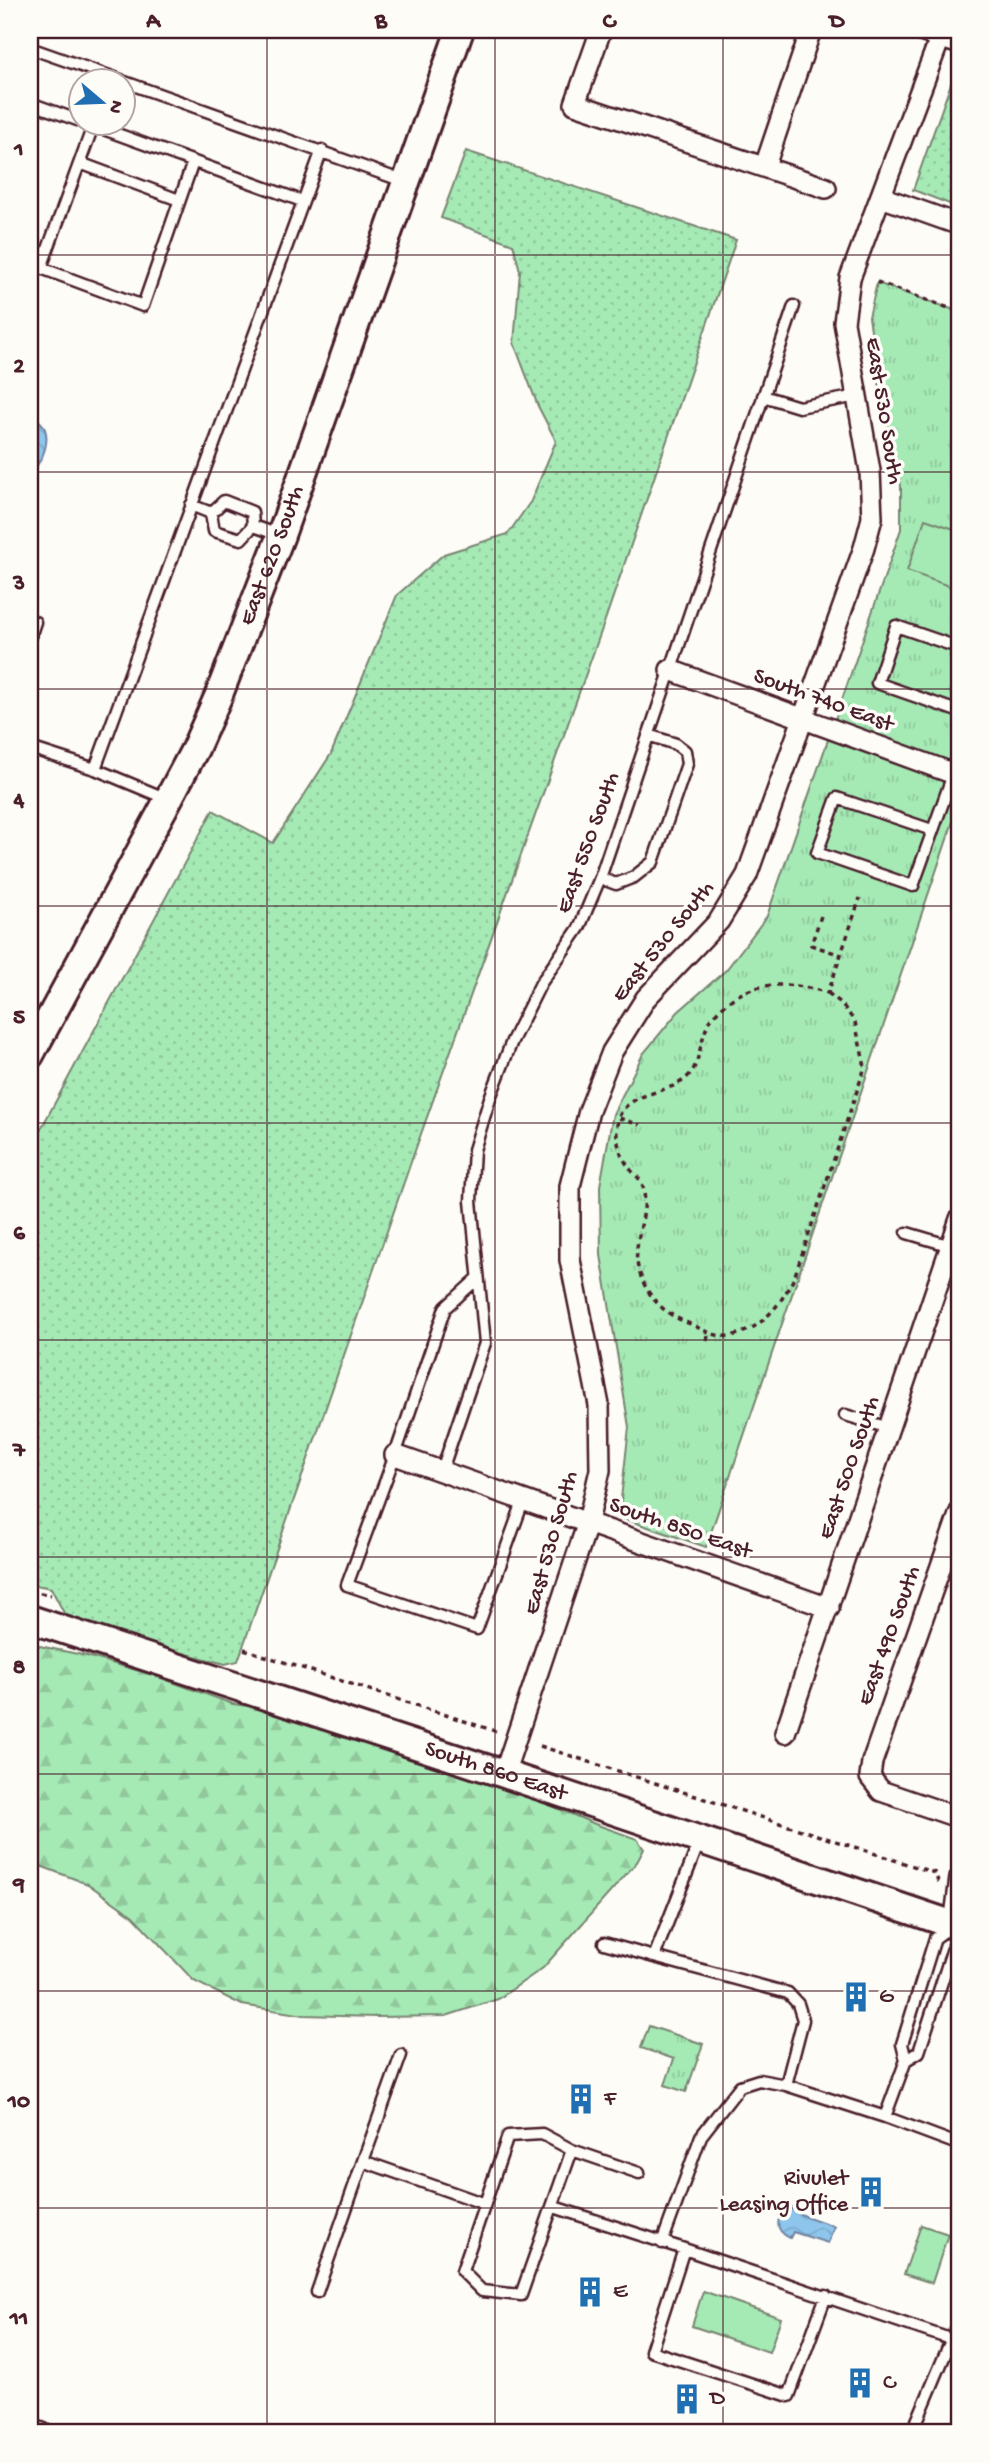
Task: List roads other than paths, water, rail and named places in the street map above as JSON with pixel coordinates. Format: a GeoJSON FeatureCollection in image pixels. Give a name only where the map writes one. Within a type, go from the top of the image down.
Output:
{"type":"FeatureCollection","features":[{"type":"Feature","properties":{"kind":"street","name":"East 620 South"},"geometry":{"type":"LineString","coordinates":[[30,1055],[195,749],[218,697],[281,535],[460,30]]}},
{"type":"Feature","properties":{"kind":"street"},"geometry":{"type":"LineString","coordinates":[[601,30],[575,104],[827,188]]}},
{"type":"Feature","properties":{"kind":"street"},"geometry":{"type":"LineString","coordinates":[[765,166],[811,30]]}},
{"type":"Feature","properties":{"kind":"street"},"geometry":{"type":"LineString","coordinates":[[918,30],[942,33],[960,44]]}},
{"type":"Feature","properties":{"kind":"street","name":"East 530 South"},"geometry":{"type":"LineString","coordinates":[[504,1774],[588,1522],[600,1471],[599,1405],[570,1260],[570,1186],[589,1111],[612,1052],[646,999],[719,921],[747,875],[864,548],[872,518],[870,471],[844,323],[850,278],[942,33]]}},
{"type":"Feature","properties":{"kind":"street"},"geometry":{"type":"LineString","coordinates":[[881,197],[960,225]]}},
{"type":"Feature","properties":{"kind":"street","name":"South 740 East"},"geometry":{"type":"LineString","coordinates":[[670,670],[802,720],[958,768]]}},
{"type":"Feature","properties":{"kind":"street","name":"East 500 South"},"geometry":{"type":"LineString","coordinates":[[785,1733],[960,1219]]}},
{"type":"Feature","properties":{"kind":"street","name":"South 850 East"},"geometry":{"type":"LineString","coordinates":[[395,1455],[829,1608]]}},
{"type":"Feature","properties":{"kind":"street","name":"East 490 South"},"geometry":{"type":"LineString","coordinates":[[960,1513],[872,1762],[870,1777],[881,1791],[960,1818]]}},
{"type":"Feature","properties":{"kind":"street","name":"South 860 East"},"geometry":{"type":"LineString","coordinates":[[30,1619],[957,1926]]}},
{"type":"Feature","properties":{"kind":"street"},"geometry":{"type":"LineString","coordinates":[[957,1926],[960,1878]]}},
{"type":"Feature","properties":{"kind":"street"},"geometry":{"type":"LineString","coordinates":[[30,2429],[42,2433]]}},
{"type":"Feature","properties":{"kind":"lane"},"geometry":{"type":"LineString","coordinates":[[30,48],[80,66]]}},
{"type":"Feature","properties":{"kind":"lane"},"geometry":{"type":"LineString","coordinates":[[136,86],[406,182]]}},
{"type":"Feature","properties":{"kind":"lane"},"geometry":{"type":"LineString","coordinates":[[30,103],[66,116]]}},
{"type":"Feature","properties":{"kind":"lane"},"geometry":{"type":"LineString","coordinates":[[84,136],[80,163],[41,268],[143,306],[193,162]]}},
{"type":"Feature","properties":{"kind":"lane"},"geometry":{"type":"LineString","coordinates":[[122,136],[302,201]]}},
{"type":"Feature","properties":{"kind":"lane"},"geometry":{"type":"LineString","coordinates":[[95,769],[322,150]]}},
{"type":"Feature","properties":{"kind":"lane"},"geometry":{"type":"LineString","coordinates":[[80,163],[179,200]]}},
{"type":"Feature","properties":{"kind":"lane","name":"East 550 South"},"geometry":{"type":"LineString","coordinates":[[442,1470],[485,1342],[471,1200],[474,1150],[512,1041],[541,983],[579,928],[600,878],[794,306]]}},
{"type":"Feature","properties":{"kind":"lane"},"geometry":{"type":"LineString","coordinates":[[763,396],[799,407],[857,396]]}},
{"type":"Feature","properties":{"kind":"lane"},"geometry":{"type":"LineString","coordinates":[[223,501],[252,512],[253,526],[241,539],[232,537],[214,531],[211,513],[223,501]]}},
{"type":"Feature","properties":{"kind":"lane"},"geometry":{"type":"LineString","coordinates":[[191,505],[211,513]]}},
{"type":"Feature","properties":{"kind":"lane"},"geometry":{"type":"LineString","coordinates":[[253,526],[281,535]]}},
{"type":"Feature","properties":{"kind":"lane"},"geometry":{"type":"LineString","coordinates":[[30,621],[35,622],[30,637]]}},
{"type":"Feature","properties":{"kind":"lane"},"geometry":{"type":"LineString","coordinates":[[960,648],[897,626],[877,683],[960,712]]}},
{"type":"Feature","properties":{"kind":"lane"},"geometry":{"type":"LineString","coordinates":[[600,878],[616,884],[634,877],[653,862],[687,764],[685,751],[676,744],[648,735]]}},
{"type":"Feature","properties":{"kind":"lane"},"geometry":{"type":"LineString","coordinates":[[30,748],[95,769],[168,800]]}},
{"type":"Feature","properties":{"kind":"lane"},"geometry":{"type":"LineString","coordinates":[[932,830],[837,798],[817,853],[913,886],[932,830],[958,768]]}},
{"type":"Feature","properties":{"kind":"lane"},"geometry":{"type":"LineString","coordinates":[[907,1233],[951,1247]]}},
{"type":"Feature","properties":{"kind":"lane"},"geometry":{"type":"LineString","coordinates":[[477,1279],[445,1308],[347,1585],[477,1629],[524,1499]]}},
{"type":"Feature","properties":{"kind":"lane"},"geometry":{"type":"LineString","coordinates":[[845,1415],[890,1428]]}},
{"type":"Feature","properties":{"kind":"lane"},"geometry":{"type":"LineString","coordinates":[[654,1957],[700,1840]]}},
{"type":"Feature","properties":{"kind":"lane"},"geometry":{"type":"LineString","coordinates":[[885,2117],[906,2060],[902,2045],[935,1938],[957,1926]]}},
{"type":"Feature","properties":{"kind":"lane"},"geometry":{"type":"LineString","coordinates":[[906,2060],[919,2052],[955,1942],[957,1926]]}},
{"type":"Feature","properties":{"kind":"lane"},"geometry":{"type":"LineString","coordinates":[[604,1943],[788,1993],[798,2004],[803,2020],[786,2085]]}},
{"type":"Feature","properties":{"kind":"lane"},"geometry":{"type":"LineString","coordinates":[[317,2292],[401,2055]]}},
{"type":"Feature","properties":{"kind":"lane"},"geometry":{"type":"LineString","coordinates":[[662,2243],[701,2136],[740,2086],[758,2080],[786,2085],[960,2145]]}},
{"type":"Feature","properties":{"kind":"lane"},"geometry":{"type":"LineString","coordinates":[[572,2150],[521,2295],[482,2291],[462,2271],[508,2136],[542,2134],[572,2150],[639,2173]]}},
{"type":"Feature","properties":{"kind":"lane"},"geometry":{"type":"LineString","coordinates":[[363,2161],[485,2204]]}},
{"type":"Feature","properties":{"kind":"lane"},"geometry":{"type":"LineString","coordinates":[[554,2207],[953,2340]]}},
{"type":"Feature","properties":{"kind":"lane"},"geometry":{"type":"LineString","coordinates":[[684,2249],[651,2351],[789,2396],[826,2296]]}},
{"type":"Feature","properties":{"kind":"lane"},"geometry":{"type":"LineString","coordinates":[[924,2433],[917,2421],[960,2319]]}},
{"type":"Feature","properties":{"kind":"water"},"geometry":{"type":"Polygon","coordinates":[[[30,416],[44,427],[46,443],[41,460],[30,474],[30,416]]]}},
{"type":"Feature","properties":{"kind":"water"},"geometry":{"type":"Polygon","coordinates":[[[794,2206],[801,2207],[800,2214],[834,2226],[828,2243],[793,2232],[790,2238],[780,2230],[780,2216],[794,2206]]]}},
{"type":"Feature","properties":{"kind":"place","name":"G"},"geometry":{"type":"Point","coordinates":[856,1997]}},
{"type":"Feature","properties":{"kind":"place","name":"F"},"geometry":{"type":"Point","coordinates":[581,2099]}},
{"type":"Feature","properties":{"kind":"place","name":"Rivulet Leasing Office"},"geometry":{"type":"Point","coordinates":[871,2192]}},
{"type":"Feature","properties":{"kind":"place","name":"E"},"geometry":{"type":"Point","coordinates":[590,2292]}},
{"type":"Feature","properties":{"kind":"place","name":"C"},"geometry":{"type":"Point","coordinates":[860,2383]}},
{"type":"Feature","properties":{"kind":"place","name":"D"},"geometry":{"type":"Point","coordinates":[687,2399]}}]}
